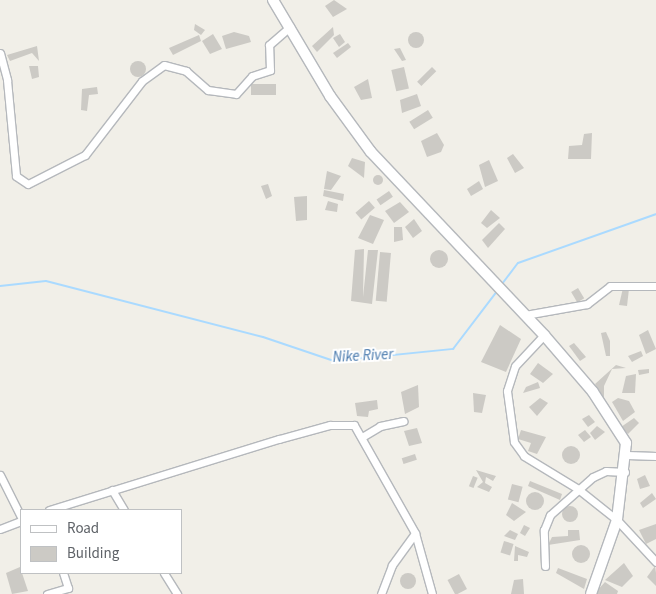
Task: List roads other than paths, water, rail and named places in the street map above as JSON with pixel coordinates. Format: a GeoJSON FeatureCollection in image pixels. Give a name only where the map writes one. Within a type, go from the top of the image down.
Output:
{"type":"FeatureCollection","features":[{"type":"Feature","properties":{"kind":"street"},"geometry":{"type":"LineString","coordinates":[[273,0],[330,96],[371,152],[544,335],[593,392],[626,443],[627,455],[617,520],[591,594]]}},
{"type":"Feature","properties":{"kind":"street"},"geometry":{"type":"LineString","coordinates":[[0,53],[8,80],[16,176],[28,184],[85,155],[142,81],[164,65],[186,71],[208,90],[236,94],[252,76],[270,70],[269,45],[290,27]]}},
{"type":"Feature","properties":{"kind":"street"},"geometry":{"type":"LineString","coordinates":[[521,311],[587,304],[610,286],[656,286]]}},
{"type":"Feature","properties":{"kind":"street"},"geometry":{"type":"LineString","coordinates":[[544,335],[515,366],[507,391],[508,423],[524,456],[578,489],[617,520],[656,562]]}},
{"type":"Feature","properties":{"kind":"street"},"geometry":{"type":"LineString","coordinates":[[362,437],[380,426],[403,421]]}},
{"type":"Feature","properties":{"kind":"street"},"geometry":{"type":"LineString","coordinates":[[52,509],[330,425],[354,425],[415,534],[432,594]]}},
{"type":"Feature","properties":{"kind":"street"},"geometry":{"type":"LineString","coordinates":[[627,455],[656,456]]}},
{"type":"Feature","properties":{"kind":"street"},"geometry":{"type":"LineString","coordinates":[[545,566],[544,530],[550,515],[578,489],[606,471],[625,472]]}},
{"type":"Feature","properties":{"kind":"street"},"geometry":{"type":"LineString","coordinates":[[0,475],[20,515]]}},
{"type":"Feature","properties":{"kind":"street"},"geometry":{"type":"LineString","coordinates":[[112,490],[123,509]]}},
{"type":"Feature","properties":{"kind":"street"},"geometry":{"type":"LineString","coordinates":[[0,528],[20,521]]}},
{"type":"Feature","properties":{"kind":"street"},"geometry":{"type":"LineString","coordinates":[[381,594],[392,565],[415,534]]}},
{"type":"Feature","properties":{"kind":"street"},"geometry":{"type":"LineString","coordinates":[[47,594],[68,588],[63,574]]}},
{"type":"Feature","properties":{"kind":"street"},"geometry":{"type":"LineString","coordinates":[[165,574],[177,594]]}},
{"type":"Feature","properties":{"kind":"waterway","name":"Nike River"},"geometry":{"type":"LineString","coordinates":[[502,284],[518,263],[656,214]]}},
{"type":"Feature","properties":{"kind":"waterway","name":"Nike River"},"geometry":{"type":"LineString","coordinates":[[0,286],[46,281],[263,337],[334,361],[453,349],[498,290]]}}]}
